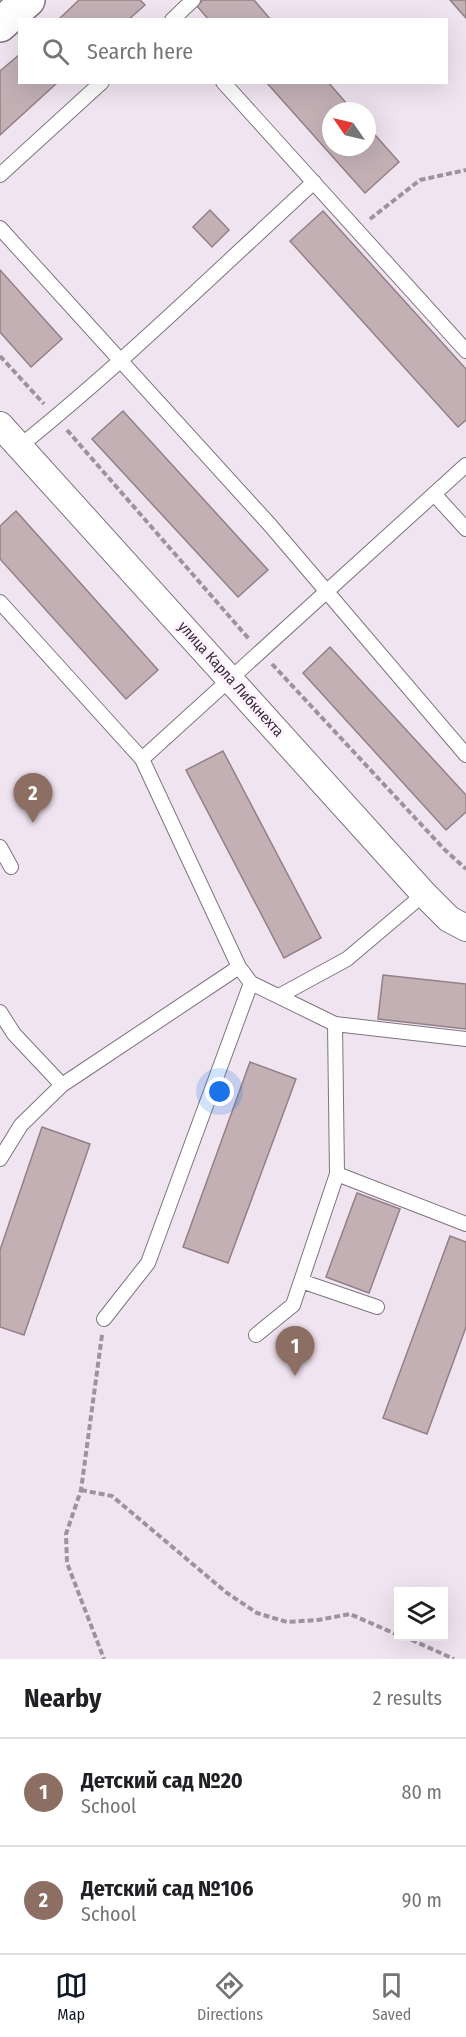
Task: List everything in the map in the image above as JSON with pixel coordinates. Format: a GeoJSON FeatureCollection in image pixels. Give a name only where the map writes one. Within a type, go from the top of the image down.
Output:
{"type":"FeatureCollection","features":[{"type":"Feature","properties":{"kind":"main road"},"geometry":{"type":"LineString","coordinates":[[0,25],[28,0]]}},
{"type":"Feature","properties":{"kind":"street","name":"улица Карла Либкнехта"},"geometry":{"type":"LineString","coordinates":[[0,425],[424,894],[449,919],[466,928]]}},
{"type":"Feature","properties":{"kind":"lane"},"geometry":{"type":"LineString","coordinates":[[174,18],[193,0]]}},
{"type":"Feature","properties":{"kind":"lane"},"geometry":{"type":"LineString","coordinates":[[0,175],[100,84]]}},
{"type":"Feature","properties":{"kind":"lane"},"geometry":{"type":"LineString","coordinates":[[225,84],[466,351]]}},
{"type":"Feature","properties":{"kind":"lane"},"geometry":{"type":"LineString","coordinates":[[20,446],[120,360],[314,182]]}},
{"type":"Feature","properties":{"kind":"lane"},"geometry":{"type":"LineString","coordinates":[[0,228],[270,525],[466,754]]}},
{"type":"Feature","properties":{"kind":"lane"},"geometry":{"type":"LineString","coordinates":[[142,759],[232,680],[325,591],[466,465]]}},
{"type":"Feature","properties":{"kind":"lane"},"geometry":{"type":"LineString","coordinates":[[435,495],[466,530]]}},
{"type":"Feature","properties":{"kind":"lane"},"geometry":{"type":"LineString","coordinates":[[0,602],[142,759],[239,967],[251,983],[335,1024],[466,1040]]}},
{"type":"Feature","properties":{"kind":"lane"},"geometry":{"type":"LineString","coordinates":[[0,847],[11,867]]}},
{"type":"Feature","properties":{"kind":"lane"},"geometry":{"type":"LineString","coordinates":[[279,996],[346,959],[424,894]]}},
{"type":"Feature","properties":{"kind":"lane"},"geometry":{"type":"LineString","coordinates":[[0,1159],[21,1125],[62,1085],[239,967]]}},
{"type":"Feature","properties":{"kind":"lane"},"geometry":{"type":"LineString","coordinates":[[104,1319],[148,1263],[251,983]]}},
{"type":"Feature","properties":{"kind":"lane"},"geometry":{"type":"LineString","coordinates":[[0,1012],[14,1034],[62,1085]]}},
{"type":"Feature","properties":{"kind":"lane"},"geometry":{"type":"LineString","coordinates":[[256,1335],[293,1305],[337,1174],[335,1024]]}},
{"type":"Feature","properties":{"kind":"lane"},"geometry":{"type":"LineString","coordinates":[[337,1174],[466,1224]]}},
{"type":"Feature","properties":{"kind":"lane"},"geometry":{"type":"LineString","coordinates":[[301,1281],[377,1307]]}},
{"type":"Feature","properties":{"kind":"path"},"geometry":{"type":"LineString","coordinates":[[357,229],[420,180],[466,170]]}},
{"type":"Feature","properties":{"kind":"path"},"geometry":{"type":"LineString","coordinates":[[0,356],[260,651],[444,849],[466,869]]}},
{"type":"Feature","properties":{"kind":"path"},"geometry":{"type":"LineString","coordinates":[[104,1319],[81,1490],[66,1534],[67,1563],[104,1659]]}},
{"type":"Feature","properties":{"kind":"path"},"geometry":{"type":"LineString","coordinates":[[81,1490],[112,1496],[227,1593],[256,1613],[287,1622],[318,1620],[350,1614],[394,1633]]}},
{"type":"Feature","properties":{"kind":"path"},"geometry":{"type":"LineString","coordinates":[[414,1641],[454,1659]]}},
{"type":"Feature","properties":{"kind":"building"},"geometry":{"type":"Polygon","coordinates":[[[79,0],[140,0],[145,5],[130,18],[60,18],[79,0]]]}},
{"type":"Feature","properties":{"kind":"building"},"geometry":{"type":"Polygon","coordinates":[[[203,0],[254,0],[269,18],[207,18],[197,6],[203,0]]]}},
{"type":"Feature","properties":{"kind":"building"},"geometry":{"type":"Polygon","coordinates":[[[450,0],[466,0],[466,18],[450,0]]]}},
{"type":"Feature","properties":{"kind":"building"},"geometry":{"type":"Polygon","coordinates":[[[18,56],[18,84],[56,84],[0,135],[0,71],[18,56]]]}},
{"type":"Feature","properties":{"kind":"building"},"geometry":{"type":"Polygon","coordinates":[[[268,84],[330,84],[345,102],[322,102],[322,145],[268,84]]]}},
{"type":"Feature","properties":{"kind":"building"},"geometry":{"type":"Polygon","coordinates":[[[376,136],[399,162],[365,193],[332,156],[376,156],[376,136]]]}},
{"type":"Feature","properties":{"kind":"building"},"geometry":{"type":"Polygon","coordinates":[[[210,210],[229,230],[212,247],[193,227],[210,210]]]}},
{"type":"Feature","properties":{"kind":"building"},"geometry":{"type":"Polygon","coordinates":[[[323,211],[466,369],[466,420],[458,427],[290,241],[323,211]]]}},
{"type":"Feature","properties":{"kind":"building"},"geometry":{"type":"Polygon","coordinates":[[[0,270],[62,339],[31,367],[0,332],[0,270]]]}},
{"type":"Feature","properties":{"kind":"building"},"geometry":{"type":"Polygon","coordinates":[[[123,411],[268,570],[238,597],[92,439],[123,411]]]}},
{"type":"Feature","properties":{"kind":"building"},"geometry":{"type":"Polygon","coordinates":[[[16,511],[158,670],[126,699],[0,559],[0,526],[16,511]]]}},
{"type":"Feature","properties":{"kind":"building"},"geometry":{"type":"Polygon","coordinates":[[[330,647],[466,795],[466,812],[446,830],[303,673],[330,647]]]}},
{"type":"Feature","properties":{"kind":"building"},"geometry":{"type":"Polygon","coordinates":[[[223,751],[321,938],[284,958],[186,770],[223,751]]]}},
{"type":"Feature","properties":{"kind":"building"},"geometry":{"type":"Polygon","coordinates":[[[383,975],[466,984],[466,1029],[378,1019],[383,975]]]}},
{"type":"Feature","properties":{"kind":"building"},"geometry":{"type":"Polygon","coordinates":[[[250,1062],[296,1079],[228,1263],[183,1247],[250,1062]]]}},
{"type":"Feature","properties":{"kind":"building"},"geometry":{"type":"Polygon","coordinates":[[[42,1127],[90,1144],[24,1335],[0,1327],[0,1250],[42,1127]]]}},
{"type":"Feature","properties":{"kind":"building"},"geometry":{"type":"Polygon","coordinates":[[[357,1193],[400,1209],[369,1293],[326,1277],[357,1193]]]}},
{"type":"Feature","properties":{"kind":"building"},"geometry":{"type":"Polygon","coordinates":[[[450,1236],[466,1242],[466,1327],[427,1434],[383,1418],[450,1236]]]}},
{"type":"Feature","properties":{"kind":"place","name":"Детский сад №106"},"geometry":{"type":"Point","coordinates":[33,823]}},
{"type":"Feature","properties":{"kind":"place","name":"Детский сад №20"},"geometry":{"type":"Point","coordinates":[295,1376]}}]}
